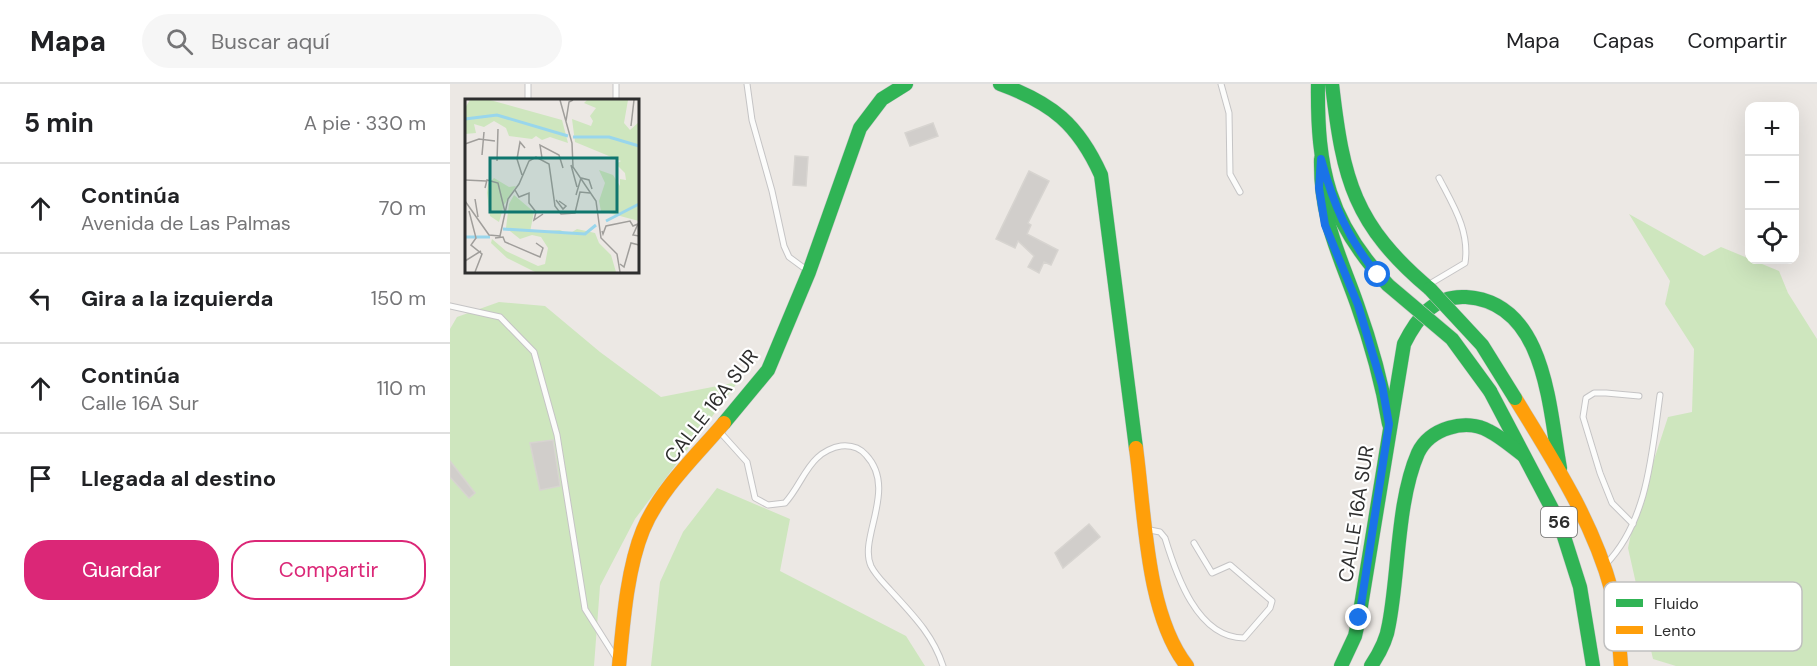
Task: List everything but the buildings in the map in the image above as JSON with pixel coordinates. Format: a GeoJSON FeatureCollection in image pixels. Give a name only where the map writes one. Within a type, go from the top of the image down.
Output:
{"type":"FeatureCollection","features":[{"type":"Feature","properties":{"kind":"main road","name":"CALLE 16A SUR"},"geometry":{"type":"LineString","coordinates":[[619,663],[625,604],[632,565],[643,530],[662,498],[768,370],[809,272],[860,128],[882,99],[906,84]]}},
{"type":"Feature","properties":{"kind":"main road"},"geometry":{"type":"LineString","coordinates":[[1000,84],[1014,86],[1047,105],[1070,122],[1084,138],[1101,175],[1156,600],[1174,649],[1187,666]]}},
{"type":"Feature","properties":{"kind":"main road","name":"56"},"geometry":{"type":"LineString","coordinates":[[1318,84],[1317,130],[1321,159],[1329,190],[1351,240],[1388,285],[1452,339],[1490,391],[1560,524],[1580,587],[1593,666]]}},
{"type":"Feature","properties":{"kind":"main road","name":"56"},"geometry":{"type":"LineString","coordinates":[[1332,84],[1339,142],[1349,185],[1382,242],[1482,345],[1561,474],[1603,566],[1607,582]]}},
{"type":"Feature","properties":{"kind":"main road"},"geometry":{"type":"LineString","coordinates":[[1321,159],[1319,188],[1325,225],[1358,305],[1382,385],[1389,424]]}},
{"type":"Feature","properties":{"kind":"main road","name":"CALLE 16A SUR"},"geometry":{"type":"LineString","coordinates":[[1341,666],[1355,636],[1359,618],[1389,424],[1404,344],[1418,318],[1437,302],[1449,297],[1482,300],[1507,310],[1519,321],[1527,334],[1541,379],[1561,474]]}},
{"type":"Feature","properties":{"kind":"main road"},"geometry":{"type":"LineString","coordinates":[[1371,666],[1389,627],[1408,487],[1419,451],[1433,436],[1451,426],[1463,425],[1488,430],[1524,456]]}},
{"type":"Feature","properties":{"kind":"main road","name":"56"},"geometry":{"type":"LineString","coordinates":[[1620,651],[1621,666]]}},
{"type":"Feature","properties":{"kind":"lane"},"geometry":{"type":"LineString","coordinates":[[747,84],[752,120],[772,191],[784,246],[789,257],[809,272]]}},
{"type":"Feature","properties":{"kind":"lane"},"geometry":{"type":"LineString","coordinates":[[1221,84],[1229,113],[1230,174],[1240,192]]}},
{"type":"Feature","properties":{"kind":"lane"},"geometry":{"type":"LineString","coordinates":[[1428,288],[1465,262],[1467,248],[1463,227],[1439,178]]}},
{"type":"Feature","properties":{"kind":"lane"},"geometry":{"type":"LineString","coordinates":[[450,306],[500,316],[534,352],[557,435],[585,609],[619,663]]}},
{"type":"Feature","properties":{"kind":"lane"},"geometry":{"type":"LineString","coordinates":[[1633,524],[1612,503],[1588,440],[1583,417],[1586,398],[1594,393],[1639,396]]}},
{"type":"Feature","properties":{"kind":"lane"},"geometry":{"type":"LineString","coordinates":[[1603,566],[1620,549],[1633,524],[1651,461],[1660,395]]}},
{"type":"Feature","properties":{"kind":"lane"},"geometry":{"type":"LineString","coordinates":[[718,431],[747,462],[755,498],[768,506],[785,503],[809,468],[825,452],[845,445],[862,451],[869,458],[874,468],[878,496],[876,520],[868,546],[872,567],[932,637],[943,666]]}},
{"type":"Feature","properties":{"kind":"lane"},"geometry":{"type":"LineString","coordinates":[[1148,530],[1160,532],[1164,538],[1182,588],[1197,612],[1233,638],[1244,638],[1270,608],[1272,601],[1230,565],[1212,573],[1194,543]]}},
{"type":"Feature","properties":{"kind":"green space"},"geometry":{"type":"Polygon","coordinates":[[[1629,214],[1704,256],[1721,247],[1745,257],[1745,264],[1762,264],[1779,271],[1788,293],[1817,339],[1817,666],[1676,666],[1653,659],[1651,651],[1802,651],[1802,582],[1636,582],[1628,548],[1633,524],[1668,417],[1692,412],[1694,349],[1665,304],[1670,281],[1629,214]]]}},
{"type":"Feature","properties":{"kind":"green space"},"geometry":{"type":"Polygon","coordinates":[[[499,302],[545,306],[600,352],[661,397],[738,382],[635,519],[600,586],[594,666],[450,666],[450,329],[457,317],[499,302]]]}},
{"type":"Feature","properties":{"kind":"green space"},"geometry":{"type":"Polygon","coordinates":[[[717,488],[790,519],[780,571],[906,636],[925,666],[651,666],[660,582],[683,532],[717,488]]]}},
{"type":"Feature","properties":{"kind":"traffic: fast"},"geometry":{"type":"LineString","coordinates":[[724,423],[768,370],[809,272],[860,128],[882,99],[906,84]]}},
{"type":"Feature","properties":{"kind":"traffic: fast"},"geometry":{"type":"LineString","coordinates":[[1000,84],[1034,99],[1061,118],[1083,142],[1101,175],[1136,448]]}},
{"type":"Feature","properties":{"kind":"traffic: fast"},"geometry":{"type":"LineString","coordinates":[[1318,84],[1320,142],[1330,192],[1339,216],[1352,239],[1388,285]]}},
{"type":"Feature","properties":{"kind":"traffic: fast"},"geometry":{"type":"LineString","coordinates":[[1332,84],[1341,148],[1357,198],[1368,221],[1384,243],[1404,266],[1430,289]]}},
{"type":"Feature","properties":{"kind":"traffic: fast"},"geometry":{"type":"LineString","coordinates":[[1321,159],[1321,180],[1327,217],[1371,348],[1389,424]]}},
{"type":"Feature","properties":{"kind":"traffic: fast"},"geometry":{"type":"LineString","coordinates":[[1388,285],[1452,339],[1490,391]]}},
{"type":"Feature","properties":{"kind":"traffic: fast"},"geometry":{"type":"LineString","coordinates":[[1430,289],[1482,345],[1515,398]]}},
{"type":"Feature","properties":{"kind":"traffic: fast"},"geometry":{"type":"LineString","coordinates":[[1341,666],[1355,636],[1359,618],[1404,344],[1415,325],[1428,310],[1445,300],[1466,297],[1493,303],[1513,317],[1528,337],[1539,362],[1547,389],[1560,468]]}},
{"type":"Feature","properties":{"kind":"traffic: fast"},"geometry":{"type":"LineString","coordinates":[[1490,391],[1560,524],[1580,587],[1593,666]]}},
{"type":"Feature","properties":{"kind":"traffic: fast"},"geometry":{"type":"LineString","coordinates":[[1371,666],[1388,630],[1406,493],[1411,472],[1424,444],[1431,437],[1449,428],[1470,425],[1493,433],[1523,455]]}},
{"type":"Feature","properties":{"kind":"traffic: slow"},"geometry":{"type":"LineString","coordinates":[[1515,398],[1571,492],[1594,540],[1609,582]]}},
{"type":"Feature","properties":{"kind":"traffic: slow"},"geometry":{"type":"LineString","coordinates":[[619,666],[629,579],[643,530],[669,487],[724,423]]}},
{"type":"Feature","properties":{"kind":"traffic: slow"},"geometry":{"type":"LineString","coordinates":[[1136,448],[1145,532],[1155,592],[1173,644],[1187,666]]}},
{"type":"Feature","properties":{"kind":"traffic: slow"},"geometry":{"type":"LineString","coordinates":[[1620,651],[1621,666]]}},
{"type":"Feature","properties":{"kind":"route"},"geometry":{"type":"LineString","coordinates":[[1359,618],[1389,424],[1382,385],[1358,305],[1325,225],[1319,188],[1321,159],[1329,190],[1351,240],[1378,275]]}}]}
